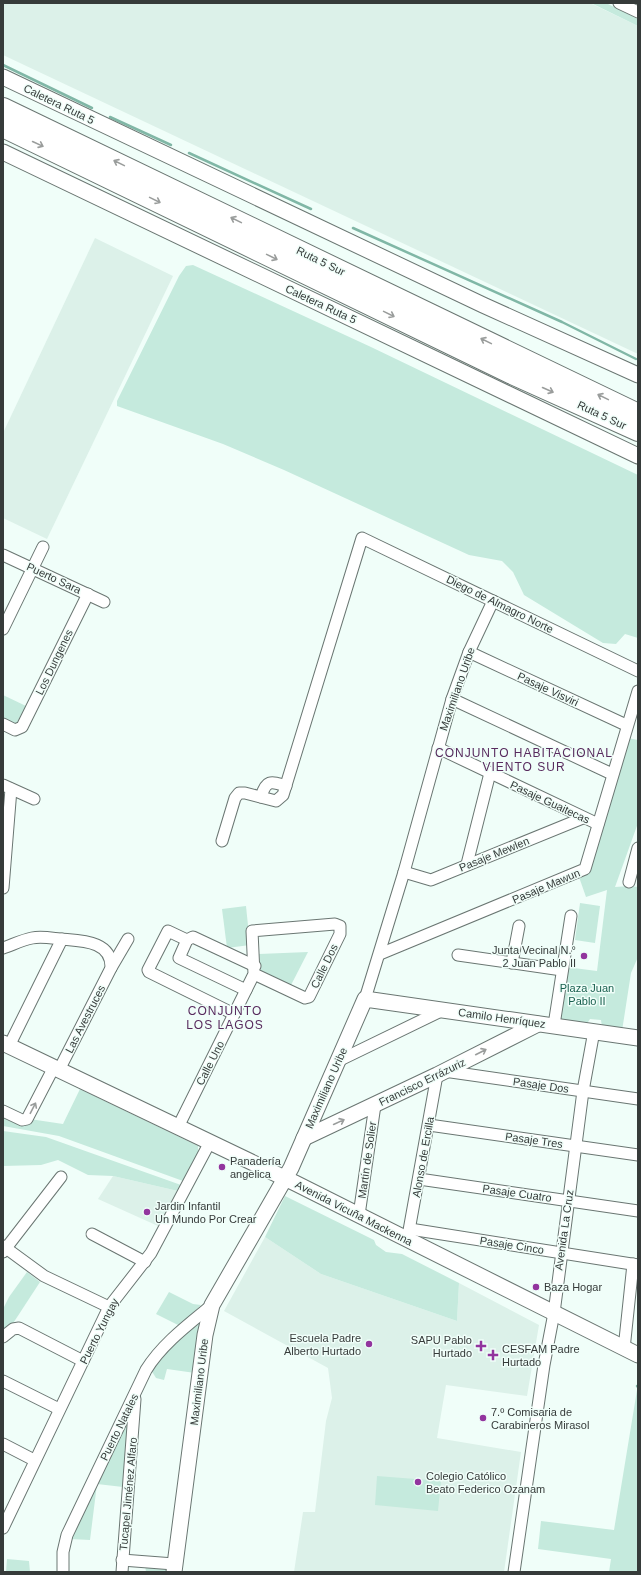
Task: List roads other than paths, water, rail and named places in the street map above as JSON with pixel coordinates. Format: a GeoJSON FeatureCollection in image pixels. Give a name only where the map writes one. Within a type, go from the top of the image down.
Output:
{"type":"FeatureCollection","features":[{"type":"Feature","properties":{"kind":"highway","name":"Ruta 5 Sur"},"geometry":{"type":"LineString","coordinates":[[3,108],[638,414]]}},
{"type":"Feature","properties":{"kind":"highway","name":"Ruta 5 Sur"},"geometry":{"type":"LineString","coordinates":[[3,127],[512,374],[638,431]]}},
{"type":"Feature","properties":{"kind":"street"},"geometry":{"type":"LineString","coordinates":[[619,3],[638,12]]}},
{"type":"Feature","properties":{"kind":"street","name":"Caletera Ruta 5"},"geometry":{"type":"LineString","coordinates":[[3,77],[468,298],[638,375]]}},
{"type":"Feature","properties":{"kind":"street","name":"Caletera Ruta 5"},"geometry":{"type":"LineString","coordinates":[[3,152],[638,456]]}},
{"type":"Feature","properties":{"kind":"street","name":"Diego de Almagro Norte"},"geometry":{"type":"LineString","coordinates":[[286,786],[362,538],[638,671]]}},
{"type":"Feature","properties":{"kind":"street"},"geometry":{"type":"LineString","coordinates":[[3,629],[43,547]]}},
{"type":"Feature","properties":{"kind":"street","name":"Puerto Sara"},"geometry":{"type":"LineString","coordinates":[[3,555],[104,602]]}},
{"type":"Feature","properties":{"kind":"street","name":"Los Dungenes"},"geometry":{"type":"LineString","coordinates":[[3,724],[15,730],[20,729],[88,594]]}},
{"type":"Feature","properties":{"kind":"street","name":"Maximiliano Uribe"},"geometry":{"type":"LineString","coordinates":[[174,1568],[204,1342],[212,1304],[285,1178],[365,999],[404,872],[452,700],[469,652],[493,601]]}},
{"type":"Feature","properties":{"kind":"street","name":"Pasaje Visviri"},"geometry":{"type":"LineString","coordinates":[[469,652],[626,725]]}},
{"type":"Feature","properties":{"kind":"street","name":"Pasaje Mawun"},"geometry":{"type":"LineString","coordinates":[[380,954],[582,871],[588,866],[598,824],[626,725],[638,691]]}},
{"type":"Feature","properties":{"kind":"street"},"geometry":{"type":"LineString","coordinates":[[452,700],[612,774]]}},
{"type":"Feature","properties":{"kind":"street","name":"Pasaje Guaitecas"},"geometry":{"type":"LineString","coordinates":[[438,748],[598,824]]}},
{"type":"Feature","properties":{"kind":"street"},"geometry":{"type":"LineString","coordinates":[[467,864],[490,773]]}},
{"type":"Feature","properties":{"kind":"street"},"geometry":{"type":"LineString","coordinates":[[222,841],[236,795],[242,792],[273,801],[279,800],[283,795],[286,786],[274,782],[268,783],[264,788],[261,797]]}},
{"type":"Feature","properties":{"kind":"street"},"geometry":{"type":"LineString","coordinates":[[3,888],[7,787],[34,799]]}},
{"type":"Feature","properties":{"kind":"street","name":"Pasaje Mewlen"},"geometry":{"type":"LineString","coordinates":[[404,872],[431,880],[467,864],[583,818]]}},
{"type":"Feature","properties":{"kind":"street"},"geometry":{"type":"LineString","coordinates":[[629,882],[638,848]]}},
{"type":"Feature","properties":{"kind":"street"},"geometry":{"type":"LineString","coordinates":[[554,1025],[571,916]]}},
{"type":"Feature","properties":{"kind":"street","name":"Calle Dos"},"geometry":{"type":"LineString","coordinates":[[338,925],[340,928],[340,934],[309,997],[305,998],[255,970],[252,931],[338,925]]}},
{"type":"Feature","properties":{"kind":"street"},"geometry":{"type":"LineString","coordinates":[[512,963],[519,926]]}},
{"type":"Feature","properties":{"kind":"street"},"geometry":{"type":"LineString","coordinates":[[187,940],[171,931],[168,931],[148,970],[149,972],[234,1014]]}},
{"type":"Feature","properties":{"kind":"street"},"geometry":{"type":"LineString","coordinates":[[246,990],[179,958],[187,940],[193,937],[255,970]]}},
{"type":"Feature","properties":{"kind":"street"},"geometry":{"type":"LineString","coordinates":[[3,948],[33,938],[62,939],[93,943],[99,946],[109,956],[111,968]]}},
{"type":"Feature","properties":{"kind":"street"},"geometry":{"type":"LineString","coordinates":[[6,1044],[62,939]]}},
{"type":"Feature","properties":{"kind":"street","name":"Las Avestruces"},"geometry":{"type":"LineString","coordinates":[[3,1111],[22,1120],[27,1119],[57,1068],[128,939]]}},
{"type":"Feature","properties":{"kind":"street"},"geometry":{"type":"LineString","coordinates":[[458,955],[562,970]]}},
{"type":"Feature","properties":{"kind":"street","name":"Calle Uno"},"geometry":{"type":"LineString","coordinates":[[178,1127],[255,970]]}},
{"type":"Feature","properties":{"kind":"street","name":"Camilo Henríquez"},"geometry":{"type":"LineString","coordinates":[[365,999],[638,1038]]}},
{"type":"Feature","properties":{"kind":"street"},"geometry":{"type":"LineString","coordinates":[[338,1061],[444,1010]]}},
{"type":"Feature","properties":{"kind":"street","name":"Francisco Errázuriz"},"geometry":{"type":"LineString","coordinates":[[304,1138],[375,1105],[538,1024]]}},
{"type":"Feature","properties":{"kind":"street","name":"Avenida La Cruz"},"geometry":{"type":"LineString","coordinates":[[514,1572],[544,1365],[554,1313],[583,1091],[594,1031]]}},
{"type":"Feature","properties":{"kind":"street","name":"Avenida Vicuña Mackenna"},"geometry":{"type":"LineString","coordinates":[[6,1044],[285,1178],[358,1215],[409,1234],[554,1313],[638,1355]]}},
{"type":"Feature","properties":{"kind":"street","name":"Pasaje Dos"},"geometry":{"type":"LineString","coordinates":[[440,1073],[638,1099]]}},
{"type":"Feature","properties":{"kind":"street","name":"Alonso de Ercilla"},"geometry":{"type":"LineString","coordinates":[[409,1234],[440,1073]]}},
{"type":"Feature","properties":{"kind":"street","name":"Martín de Solier"},"geometry":{"type":"LineString","coordinates":[[358,1215],[375,1105]]}},
{"type":"Feature","properties":{"kind":"street","name":"Pasaje Tres"},"geometry":{"type":"LineString","coordinates":[[429,1125],[638,1155]]}},
{"type":"Feature","properties":{"kind":"street","name":"Puerto Yungay"},"geometry":{"type":"LineString","coordinates":[[3,1528],[34,1460],[109,1307],[145,1262],[210,1142]]}},
{"type":"Feature","properties":{"kind":"street"},"geometry":{"type":"LineString","coordinates":[[61,1177],[4,1249],[44,1276],[109,1307]]}},
{"type":"Feature","properties":{"kind":"street","name":"Pasaje Cuatro"},"geometry":{"type":"LineString","coordinates":[[419,1179],[638,1211]]}},
{"type":"Feature","properties":{"kind":"street"},"geometry":{"type":"LineString","coordinates":[[92,1234],[145,1262]]}},
{"type":"Feature","properties":{"kind":"street","name":"Pasaje Cinco"},"geometry":{"type":"LineString","coordinates":[[409,1234],[635,1264]]}},
{"type":"Feature","properties":{"kind":"street"},"geometry":{"type":"LineString","coordinates":[[624,1349],[635,1264]]}},
{"type":"Feature","properties":{"kind":"street","name":"Puerto Natales"},"geometry":{"type":"LineString","coordinates":[[63,1572],[63,1552],[67,1535],[136,1391],[152,1361],[172,1339],[212,1304]]}},
{"type":"Feature","properties":{"kind":"street"},"geometry":{"type":"LineString","coordinates":[[3,1337],[13,1329],[19,1328],[83,1361]]}},
{"type":"Feature","properties":{"kind":"street"},"geometry":{"type":"LineString","coordinates":[[3,1381],[59,1409]]}},
{"type":"Feature","properties":{"kind":"street","name":"Tucapel Jiménez Alfaro"},"geometry":{"type":"LineString","coordinates":[[122,1572],[136,1391]]}},
{"type":"Feature","properties":{"kind":"street"},"geometry":{"type":"LineString","coordinates":[[3,1444],[34,1460]]}},
{"type":"Feature","properties":{"kind":"street"},"geometry":{"type":"LineString","coordinates":[[122,1560],[174,1568]]}},
{"type":"Feature","properties":{"kind":"waterway"},"geometry":{"type":"LineString","coordinates":[[3,65],[92,108]]}},
{"type":"Feature","properties":{"kind":"waterway"},"geometry":{"type":"LineString","coordinates":[[110,117],[171,145]]}},
{"type":"Feature","properties":{"kind":"waterway"},"geometry":{"type":"LineString","coordinates":[[189,153],[311,209]]}},
{"type":"Feature","properties":{"kind":"waterway"},"geometry":{"type":"LineString","coordinates":[[353,228],[562,322],[636,359]]}},
{"type":"Feature","properties":{"kind":"place","name":"Junta Vecinal N.° 2 Juan Pablo II"},"geometry":{"type":"Point","coordinates":[584,956]}},
{"type":"Feature","properties":{"kind":"place","name":"Panadería angelica"},"geometry":{"type":"Point","coordinates":[222,1167]}},
{"type":"Feature","properties":{"kind":"place","name":"Jardin Infantil Un Mundo Por Crear"},"geometry":{"type":"Point","coordinates":[147,1212]}},
{"type":"Feature","properties":{"kind":"place","name":"Baza Hogar"},"geometry":{"type":"Point","coordinates":[536,1287]}},
{"type":"Feature","properties":{"kind":"place","name":"Escuela Padre Alberto Hurtado"},"geometry":{"type":"Point","coordinates":[369,1344]}},
{"type":"Feature","properties":{"kind":"place","name":"SAPU Pablo Hurtado"},"geometry":{"type":"Point","coordinates":[481,1346]}},
{"type":"Feature","properties":{"kind":"place","name":"CESFAM Padre Hurtado"},"geometry":{"type":"Point","coordinates":[493,1355]}},
{"type":"Feature","properties":{"kind":"place","name":"7.º Comisaria de Carabineros Mirasol"},"geometry":{"type":"Point","coordinates":[483,1418]}},
{"type":"Feature","properties":{"kind":"place","name":"Colegio Católico Beato Federico Ozanam"},"geometry":{"type":"Point","coordinates":[418,1482]}},
{"type":"Feature","properties":{"kind":"district","name":"CONJUNTO HABITACIONAL VIENTO SUR"},"geometry":{"type":"Point","coordinates":[524,760]}},
{"type":"Feature","properties":{"kind":"district","name":"CONJUNTO LOS LAGOS"},"geometry":{"type":"Point","coordinates":[225,1018]}},
{"type":"Feature","properties":{"kind":"park label","name":"Plaza Juan Pablo II"},"geometry":{"type":"Point","coordinates":[587,994]}}]}
